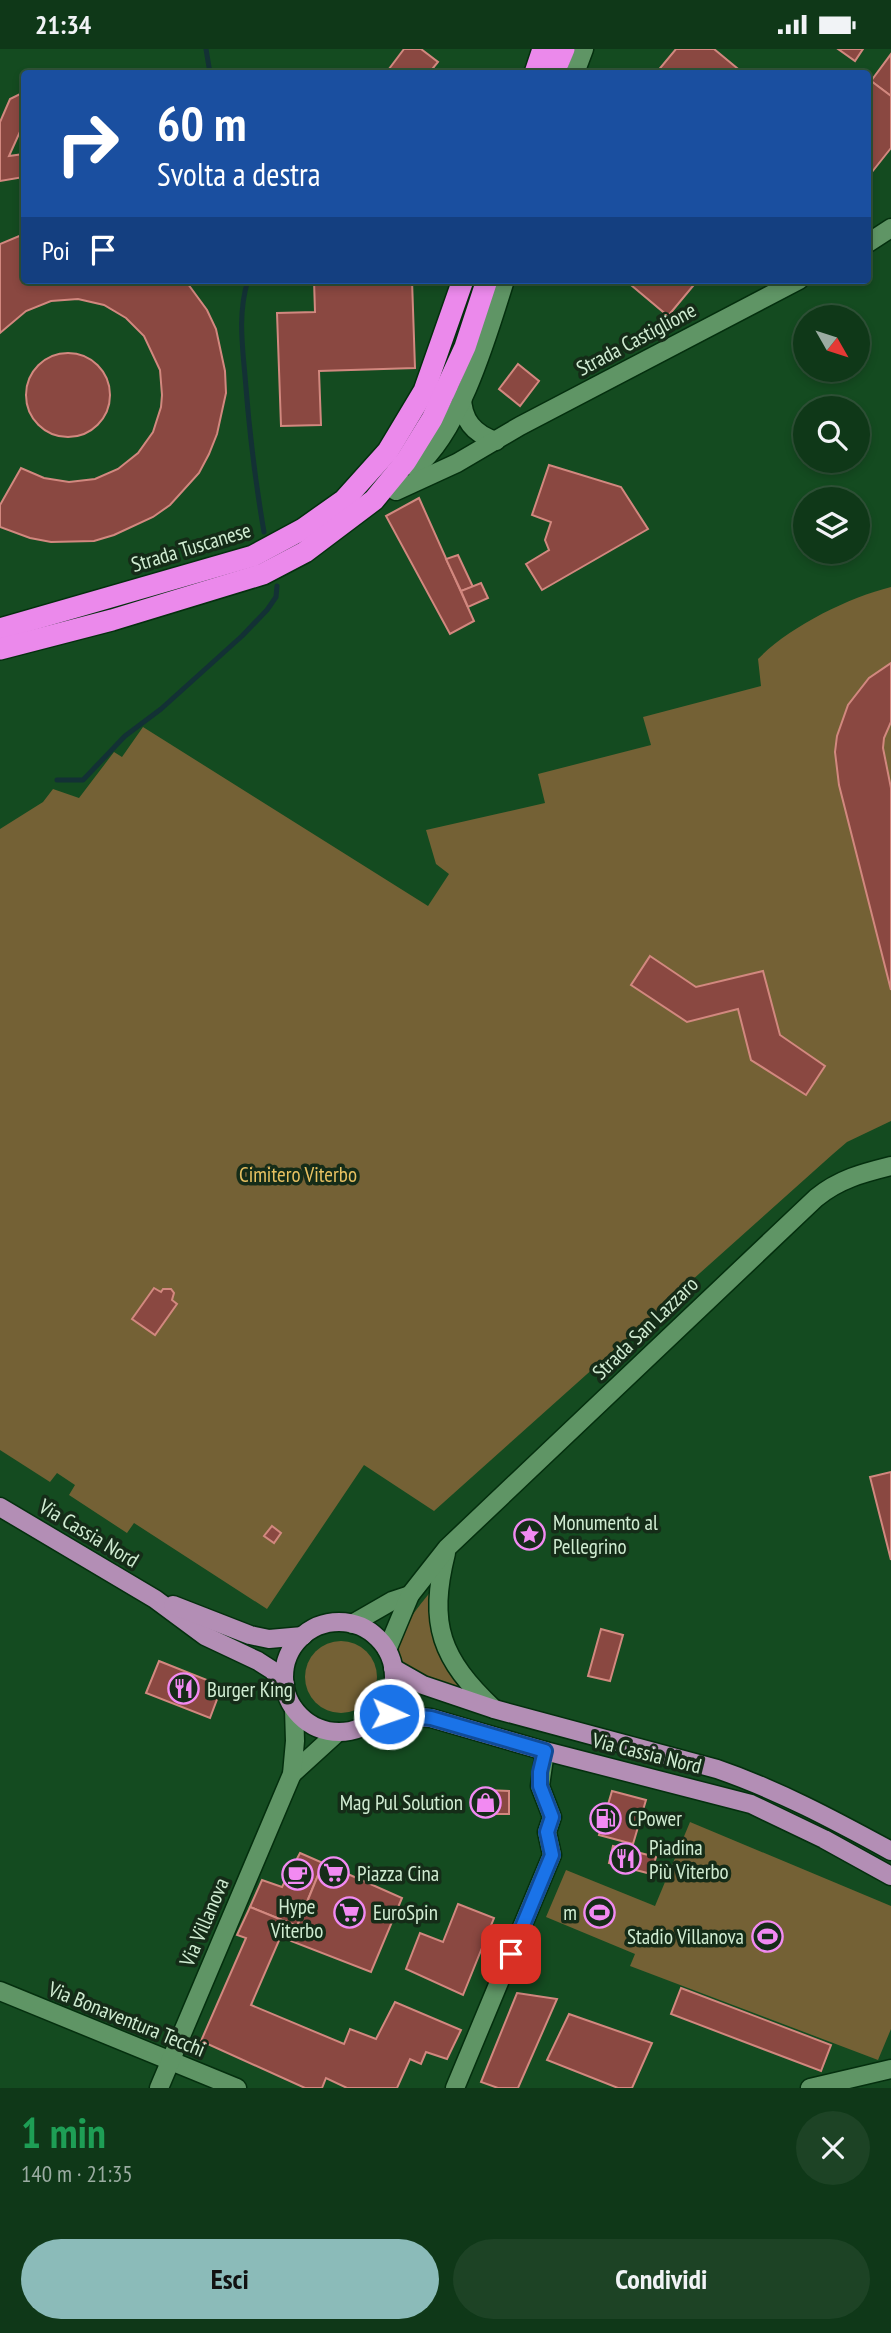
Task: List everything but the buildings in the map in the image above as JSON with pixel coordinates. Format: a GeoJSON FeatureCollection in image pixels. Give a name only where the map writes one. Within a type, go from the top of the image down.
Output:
{"type":"FeatureCollection","features":[{"type":"Feature","properties":{"kind":"highway"},"geometry":{"type":"LineString","coordinates":[[536,70],[543,49]]}},
{"type":"Feature","properties":{"kind":"highway"},"geometry":{"type":"LineString","coordinates":[[555,70],[564,49]]}},
{"type":"Feature","properties":{"kind":"highway","name":"Strada Tuscanese"},"geometry":{"type":"LineString","coordinates":[[0,629],[253,556],[303,529],[344,500],[388,451],[424,391],[462,284]]}},
{"type":"Feature","properties":{"kind":"highway"},"geometry":{"type":"LineString","coordinates":[[0,649],[112,620],[263,574],[305,552],[374,500],[406,461],[432,419],[465,347],[486,284]]}},
{"type":"Feature","properties":{"kind":"highway"},"geometry":{"type":"LineString","coordinates":[[374,500],[396,491]]}},
{"type":"Feature","properties":{"kind":"highway"},"geometry":{"type":"LineString","coordinates":[[0,666],[112,620]]}},
{"type":"Feature","properties":{"kind":"main road","name":"Via Cassia Nord"},"geometry":{"type":"LineString","coordinates":[[0,1508],[155,1599],[205,1636],[265,1665],[285,1684]]}},
{"type":"Feature","properties":{"kind":"main road","name":"Via Cassia Nord"},"geometry":{"type":"LineString","coordinates":[[155,1599],[250,1635],[269,1639],[303,1636],[330,1623],[352,1624]]}},
{"type":"Feature","properties":{"kind":"main road"},"geometry":{"type":"LineString","coordinates":[[303,1636],[290,1652],[287,1661],[285,1684],[294,1709],[319,1728],[338,1732],[354,1730],[368,1724],[380,1714],[392,1691],[393,1668],[387,1650],[378,1639],[366,1629],[352,1624]]}},
{"type":"Feature","properties":{"kind":"main road","name":"Via Cassia Nord"},"geometry":{"type":"LineString","coordinates":[[393,1668],[424,1685],[494,1709],[750,1780],[831,1818],[891,1851]]}},
{"type":"Feature","properties":{"kind":"main road","name":"Via Cassia Nord"},"geometry":{"type":"LineString","coordinates":[[380,1714],[431,1718],[545,1751],[751,1804],[824,1839],[891,1876]]}},
{"type":"Feature","properties":{"kind":"street"},"geometry":{"type":"LineString","coordinates":[[576,70],[584,49]]}},
{"type":"Feature","properties":{"kind":"street"},"geometry":{"type":"LineString","coordinates":[[871,241],[891,229]]}},
{"type":"Feature","properties":{"kind":"street"},"geometry":{"type":"LineString","coordinates":[[415,468],[438,443],[449,426],[483,347],[504,284]]}},
{"type":"Feature","properties":{"kind":"street","name":"Strada Castiglione"},"geometry":{"type":"LineString","coordinates":[[396,491],[445,469],[520,426],[791,284]]}},
{"type":"Feature","properties":{"kind":"street"},"geometry":{"type":"LineString","coordinates":[[462,396],[462,408],[470,426],[496,441]]}},
{"type":"Feature","properties":{"kind":"street","name":"Strada San Lazzaro"},"geometry":{"type":"LineString","coordinates":[[387,1650],[410,1595],[447,1548],[816,1198],[832,1185],[855,1175],[891,1166]]}},
{"type":"Feature","properties":{"kind":"street"},"geometry":{"type":"LineString","coordinates":[[447,1548],[438,1602],[443,1642],[461,1676],[494,1709]]}},
{"type":"Feature","properties":{"kind":"street","name":"Strada San Lazzaro"},"geometry":{"type":"LineString","coordinates":[[352,1624],[392,1601],[410,1595]]}},
{"type":"Feature","properties":{"kind":"street","name":"Via Villanova"},"geometry":{"type":"LineString","coordinates":[[159,2088],[292,1774],[294,1709]]}},
{"type":"Feature","properties":{"kind":"street","name":"Via Villanova"},"geometry":{"type":"LineString","coordinates":[[292,1774],[338,1732]]}},
{"type":"Feature","properties":{"kind":"street"},"geometry":{"type":"LineString","coordinates":[[455,2088],[552,1855],[547,1832],[552,1817],[540,1786],[545,1751]]}},
{"type":"Feature","properties":{"kind":"street","name":"Via Bonaventura Tecchi"},"geometry":{"type":"LineString","coordinates":[[0,1991],[237,2088]]}},
{"type":"Feature","properties":{"kind":"street"},"geometry":{"type":"LineString","coordinates":[[810,2088],[891,2069]]}},
{"type":"Feature","properties":{"kind":"green space","name":"Cimitero Viterbo"},"geometry":{"type":"Polygon","coordinates":[[[891,587],[891,1121],[847,1142],[434,1511],[364,1465],[267,1609],[134,1523],[127,1533],[69,1495],[75,1485],[57,1473],[50,1482],[0,1450],[0,829],[43,802],[53,789],[79,798],[114,752],[122,757],[143,727],[428,906],[449,874],[436,864],[426,830],[545,803],[538,774],[651,745],[643,717],[761,686],[758,659],[771,647],[802,625],[838,606],[891,587]]]}},
{"type":"Feature","properties":{"kind":"green space"},"geometry":{"type":"Polygon","coordinates":[[[432,1590],[463,1688],[416,1672],[405,1664],[400,1654],[403,1631],[432,1590]]]}},
{"type":"Feature","properties":{"kind":"green space"},"geometry":{"type":"Polygon","coordinates":[[[341,1641],[355,1644],[367,1651],[374,1663],[377,1677],[374,1691],[367,1703],[355,1710],[341,1713],[327,1710],[315,1703],[308,1691],[305,1677],[308,1663],[315,1651],[327,1644],[341,1641]]]}},
{"type":"Feature","properties":{"kind":"green space","name":"Stadio Villanova"},"geometry":{"type":"Polygon","coordinates":[[[690,1822],[891,1906],[891,2029],[878,2060],[630,1966],[635,1954],[546,1917],[566,1870],[655,1906],[690,1822]]]}},
{"type":"Feature","properties":{"kind":"waterway"},"geometry":{"type":"LineString","coordinates":[[206,49],[210,70]]}},
{"type":"Feature","properties":{"kind":"waterway"},"geometry":{"type":"LineString","coordinates":[[247,284],[243,304],[242,340],[250,435],[264,532]]}},
{"type":"Feature","properties":{"kind":"waterway"},"geometry":{"type":"LineString","coordinates":[[57,780],[83,780],[125,736],[161,709],[242,636],[267,610],[276,597],[277,586]]}},
{"type":"Feature","properties":{"kind":"place","name":"Monumento al Pellegrino"},"geometry":{"type":"Point","coordinates":[530,1534]}},
{"type":"Feature","properties":{"kind":"place","name":"Burger King"},"geometry":{"type":"Point","coordinates":[184,1689]}},
{"type":"Feature","properties":{"kind":"place","name":"Mag Pul Solution"},"geometry":{"type":"Point","coordinates":[486,1802]}},
{"type":"Feature","properties":{"kind":"place","name":"CPower"},"geometry":{"type":"Point","coordinates":[605,1818]}},
{"type":"Feature","properties":{"kind":"place","name":"Piadina Più Viterbo"},"geometry":{"type":"Point","coordinates":[626,1859]}},
{"type":"Feature","properties":{"kind":"place","name":"Piazza Cina"},"geometry":{"type":"Point","coordinates":[334,1873]}},
{"type":"Feature","properties":{"kind":"place","name":"Hype Viterbo"},"geometry":{"type":"Point","coordinates":[297,1874]}},
{"type":"Feature","properties":{"kind":"place","name":"EuroSpin"},"geometry":{"type":"Point","coordinates":[350,1912]}},
{"type":"Feature","properties":{"kind":"place","name":"m"},"geometry":{"type":"Point","coordinates":[600,1912]}},
{"type":"Feature","properties":{"kind":"place","name":"Stadio Villanova"},"geometry":{"type":"Point","coordinates":[767,1936]}},
{"type":"Feature","properties":{"kind":"route"},"geometry":{"type":"LineString","coordinates":[[389,1714],[431,1718],[545,1751],[540,1786],[552,1817],[547,1832],[552,1855],[511,1954]]}}]}
